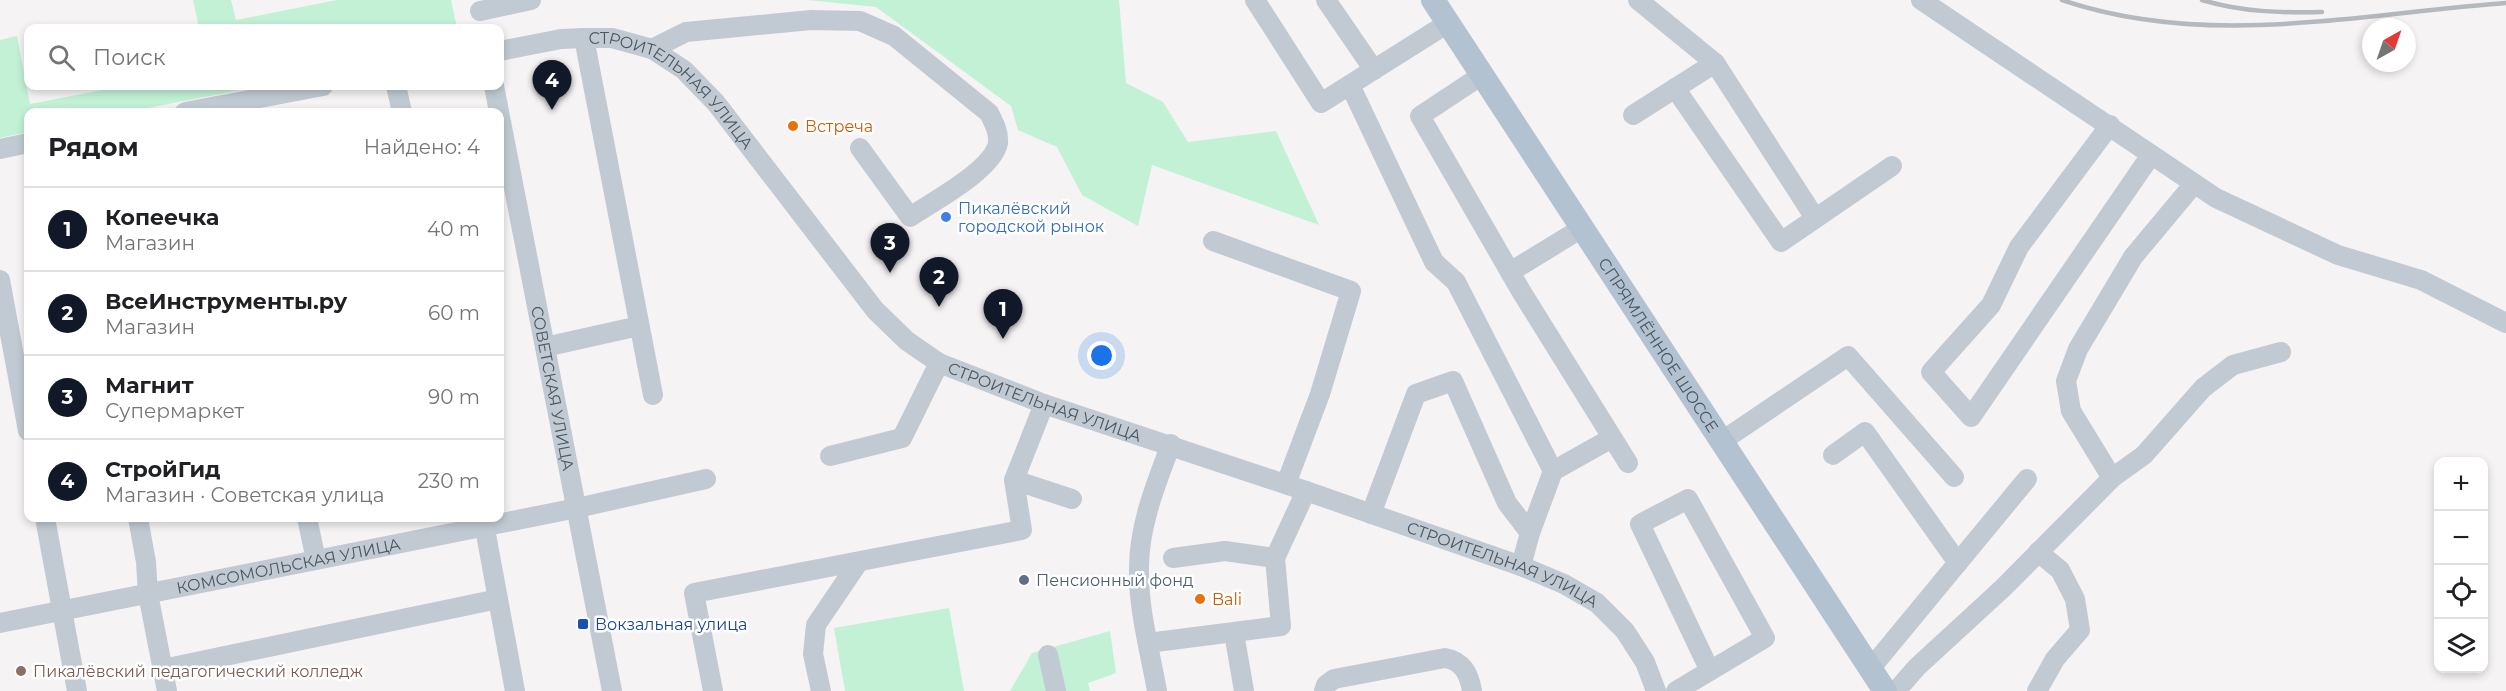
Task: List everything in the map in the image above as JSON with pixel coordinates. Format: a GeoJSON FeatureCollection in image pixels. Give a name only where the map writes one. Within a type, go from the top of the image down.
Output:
{"type":"FeatureCollection","features":[{"type":"Feature","properties":{"kind":"main road","name":"СПРЯМЛЁННОЕ ШОССЕ"},"geometry":{"type":"LineString","coordinates":[[1433,0],[1886,691]]}},
{"type":"Feature","properties":{"kind":"street"},"geometry":{"type":"LineString","coordinates":[[480,13],[531,0]]}},
{"type":"Feature","properties":{"kind":"street"},"geometry":{"type":"LineString","coordinates":[[1255,0],[1321,103],[1448,23]]}},
{"type":"Feature","properties":{"kind":"street"},"geometry":{"type":"LineString","coordinates":[[1326,0],[1374,70]]}},
{"type":"Feature","properties":{"kind":"street"},"geometry":{"type":"LineString","coordinates":[[1638,0],[1715,63],[1815,218]]}},
{"type":"Feature","properties":{"kind":"street"},"geometry":{"type":"LineString","coordinates":[[1921,0],[2110,125],[2193,185],[2216,198],[2338,255],[2421,280],[2506,323]]}},
{"type":"Feature","properties":{"kind":"street"},"geometry":{"type":"LineString","coordinates":[[652,49],[686,32],[811,20],[860,21],[894,36],[989,113],[997,128],[998,145],[989,160],[967,179],[910,217],[860,148]]}},
{"type":"Feature","properties":{"kind":"street"},"geometry":{"type":"LineString","coordinates":[[584,38],[653,395]]}},
{"type":"Feature","properties":{"kind":"street","name":"СТРОИТЕЛЬНАЯ УЛИЦА"},"geometry":{"type":"LineString","coordinates":[[504,50],[561,39],[584,38],[612,38],[652,49],[684,70],[716,103],[875,310],[907,341],[939,363],[1044,404],[1171,444],[1521,566],[1564,584],[1597,603],[1625,631],[1644,662],[1656,691]]}},
{"type":"Feature","properties":{"kind":"street"},"geometry":{"type":"LineString","coordinates":[[1633,115],[1715,63]]}},
{"type":"Feature","properties":{"kind":"street"},"geometry":{"type":"LineString","coordinates":[[1482,75],[1420,116],[1510,272],[1628,463]]}},
{"type":"Feature","properties":{"kind":"street"},"geometry":{"type":"LineString","coordinates":[[1350,85],[1434,262],[1456,282],[1553,471]]}},
{"type":"Feature","properties":{"kind":"street"},"geometry":{"type":"LineString","coordinates":[[1675,88],[1780,242],[1892,166]]}},
{"type":"Feature","properties":{"kind":"street"},"geometry":{"type":"LineString","coordinates":[[206,108],[301,90]]}},
{"type":"Feature","properties":{"kind":"street"},"geometry":{"type":"LineString","coordinates":[[397,90],[401,108]]}},
{"type":"Feature","properties":{"kind":"street","name":"СОВЕТСКАЯ УЛИЦА"},"geometry":{"type":"LineString","coordinates":[[495,90],[498,108]]}},
{"type":"Feature","properties":{"kind":"street"},"geometry":{"type":"LineString","coordinates":[[2110,125],[2019,247],[1991,305],[1931,372],[1971,417],[2151,155]]}},
{"type":"Feature","properties":{"kind":"street","name":"СОВЕТСКАЯ УЛИЦА"},"geometry":{"type":"LineString","coordinates":[[504,137],[612,691]]}},
{"type":"Feature","properties":{"kind":"street"},"geometry":{"type":"LineString","coordinates":[[0,149],[24,144]]}},
{"type":"Feature","properties":{"kind":"street"},"geometry":{"type":"LineString","coordinates":[[2112,478],[2071,411],[2066,381],[2078,349],[2133,257],[2193,185]]}},
{"type":"Feature","properties":{"kind":"street"},"geometry":{"type":"LineString","coordinates":[[1510,272],[1582,228]]}},
{"type":"Feature","properties":{"kind":"street"},"geometry":{"type":"LineString","coordinates":[[1213,241],[1351,291],[1320,394],[1286,484]]}},
{"type":"Feature","properties":{"kind":"street"},"geometry":{"type":"LineString","coordinates":[[0,280],[24,409]]}},
{"type":"Feature","properties":{"kind":"street"},"geometry":{"type":"LineString","coordinates":[[545,347],[639,326]]}},
{"type":"Feature","properties":{"kind":"street"},"geometry":{"type":"LineString","coordinates":[[1896,691],[1917,667],[2112,478],[2144,455],[2203,387],[2233,365],[2281,352]]}},
{"type":"Feature","properties":{"kind":"street"},"geometry":{"type":"LineString","coordinates":[[1722,441],[1848,356],[1954,477]]}},
{"type":"Feature","properties":{"kind":"street"},"geometry":{"type":"LineString","coordinates":[[830,456],[902,438],[939,363]]}},
{"type":"Feature","properties":{"kind":"street"},"geometry":{"type":"LineString","coordinates":[[1371,514],[1416,394],[1453,381],[1507,503],[1530,533]]}},
{"type":"Feature","properties":{"kind":"street"},"geometry":{"type":"LineString","coordinates":[[713,691],[694,592],[858,563],[1022,530],[1014,480],[1044,404]]}},
{"type":"Feature","properties":{"kind":"street"},"geometry":{"type":"LineString","coordinates":[[1833,455],[1865,432],[1958,563]]}},
{"type":"Feature","properties":{"kind":"street"},"geometry":{"type":"LineString","coordinates":[[1521,566],[1530,533],[1553,471],[1612,438]]}},
{"type":"Feature","properties":{"kind":"street"},"geometry":{"type":"LineString","coordinates":[[1158,691],[1140,594],[1139,567],[1144,524],[1150,498],[1171,444]]}},
{"type":"Feature","properties":{"kind":"street","name":"КОМСОМОЛЬСКАЯ УЛИЦА"},"geometry":{"type":"LineString","coordinates":[[504,519],[577,508],[706,479]]}},
{"type":"Feature","properties":{"kind":"street"},"geometry":{"type":"LineString","coordinates":[[1871,668],[2027,479]]}},
{"type":"Feature","properties":{"kind":"street"},"geometry":{"type":"LineString","coordinates":[[1014,480],[1072,499]]}},
{"type":"Feature","properties":{"kind":"street"},"geometry":{"type":"LineString","coordinates":[[1148,643],[1281,626],[1275,558],[1305,491]]}},
{"type":"Feature","properties":{"kind":"street"},"geometry":{"type":"LineString","coordinates":[[1676,691],[1710,671],[1765,638],[1688,499],[1640,524],[1710,671]]}},
{"type":"Feature","properties":{"kind":"street"},"geometry":{"type":"LineString","coordinates":[[46,522],[77,691]]}},
{"type":"Feature","properties":{"kind":"street"},"geometry":{"type":"LineString","coordinates":[[139,522],[146,562],[148,594],[167,691]]}},
{"type":"Feature","properties":{"kind":"street"},"geometry":{"type":"LineString","coordinates":[[308,522],[316,560]]}},
{"type":"Feature","properties":{"kind":"street"},"geometry":{"type":"LineString","coordinates":[[484,522],[515,691]]}},
{"type":"Feature","properties":{"kind":"street","name":"КОМСОМОЛЬСКАЯ УЛИЦА"},"geometry":{"type":"LineString","coordinates":[[0,623],[316,560],[484,522]]}},
{"type":"Feature","properties":{"kind":"street"},"geometry":{"type":"LineString","coordinates":[[1173,558],[1225,551],[1275,558]]}},
{"type":"Feature","properties":{"kind":"street"},"geometry":{"type":"LineString","coordinates":[[2037,691],[2055,659],[2080,630],[2074,598],[2060,570],[2038,552]]}},
{"type":"Feature","properties":{"kind":"street"},"geometry":{"type":"LineString","coordinates":[[821,691],[813,654],[816,625],[858,563]]}},
{"type":"Feature","properties":{"kind":"street"},"geometry":{"type":"LineString","coordinates":[[163,669],[498,599]]}},
{"type":"Feature","properties":{"kind":"street"},"geometry":{"type":"LineString","coordinates":[[1234,633],[1244,691]]}},
{"type":"Feature","properties":{"kind":"street"},"geometry":{"type":"LineString","coordinates":[[1048,655],[1056,691]]}},
{"type":"Feature","properties":{"kind":"street"},"geometry":{"type":"LineString","coordinates":[[1324,691],[1326,685],[1334,679],[1445,657],[1455,660],[1462,666],[1470,678],[1472,691]]}},
{"type":"Feature","properties":{"kind":"green space"},"geometry":{"type":"Polygon","coordinates":[[[193,0],[231,0],[236,20],[337,0],[451,0],[456,24],[198,24],[193,0]]]}},
{"type":"Feature","properties":{"kind":"green space"},"geometry":{"type":"Polygon","coordinates":[[[808,0],[1119,0],[1126,83],[1163,102],[1188,142],[1276,131],[1319,225],[1152,165],[1138,226],[1082,195],[1057,147],[1018,130],[1011,106],[876,7],[808,0]]]}},
{"type":"Feature","properties":{"kind":"green space"},"geometry":{"type":"Polygon","coordinates":[[[17,36],[24,73],[24,90],[27,90],[30,104],[102,90],[240,90],[148,108],[24,108],[24,133],[0,138],[0,40],[17,36]]]}},
{"type":"Feature","properties":{"kind":"green space"},"geometry":{"type":"Polygon","coordinates":[[[949,608],[964,691],[845,691],[834,628],[949,608]]]}},
{"type":"Feature","properties":{"kind":"green space"},"geometry":{"type":"Polygon","coordinates":[[[1110,631],[1116,673],[1088,683],[1090,691],[1010,691],[1032,653],[1110,631]]]}},
{"type":"Feature","properties":{"kind":"railway"},"geometry":{"type":"LineString","coordinates":[[2062,0],[2116,15],[2171,23],[2227,25],[2339,20],[2506,3]]}},
{"type":"Feature","properties":{"kind":"railway"},"geometry":{"type":"LineString","coordinates":[[2202,0],[2262,11],[2322,12]]}},
{"type":"Feature","properties":{"kind":"place","name":"СтройГид"},"geometry":{"type":"Point","coordinates":[552,110]}},
{"type":"Feature","properties":{"kind":"place","name":"Встреча"},"geometry":{"type":"Point","coordinates":[793,126]}},
{"type":"Feature","properties":{"kind":"place","name":"Пикалёвский городской рынок"},"geometry":{"type":"Point","coordinates":[946,217]}},
{"type":"Feature","properties":{"kind":"place","name":"Магнит"},"geometry":{"type":"Point","coordinates":[890,273]}},
{"type":"Feature","properties":{"kind":"place","name":"ВсеИнструменты.ру"},"geometry":{"type":"Point","coordinates":[939,307]}},
{"type":"Feature","properties":{"kind":"place","name":"Копеечка"},"geometry":{"type":"Point","coordinates":[1003,339]}},
{"type":"Feature","properties":{"kind":"place","name":"Пенсионный фонд"},"geometry":{"type":"Point","coordinates":[1024,580]}},
{"type":"Feature","properties":{"kind":"place","name":"Bali"},"geometry":{"type":"Point","coordinates":[1200,599]}},
{"type":"Feature","properties":{"kind":"place","name":"Вокзальная улица"},"geometry":{"type":"Point","coordinates":[583,624]}},
{"type":"Feature","properties":{"kind":"place","name":"Пикалёвский педагогический колледж"},"geometry":{"type":"Point","coordinates":[21,671]}}]}
